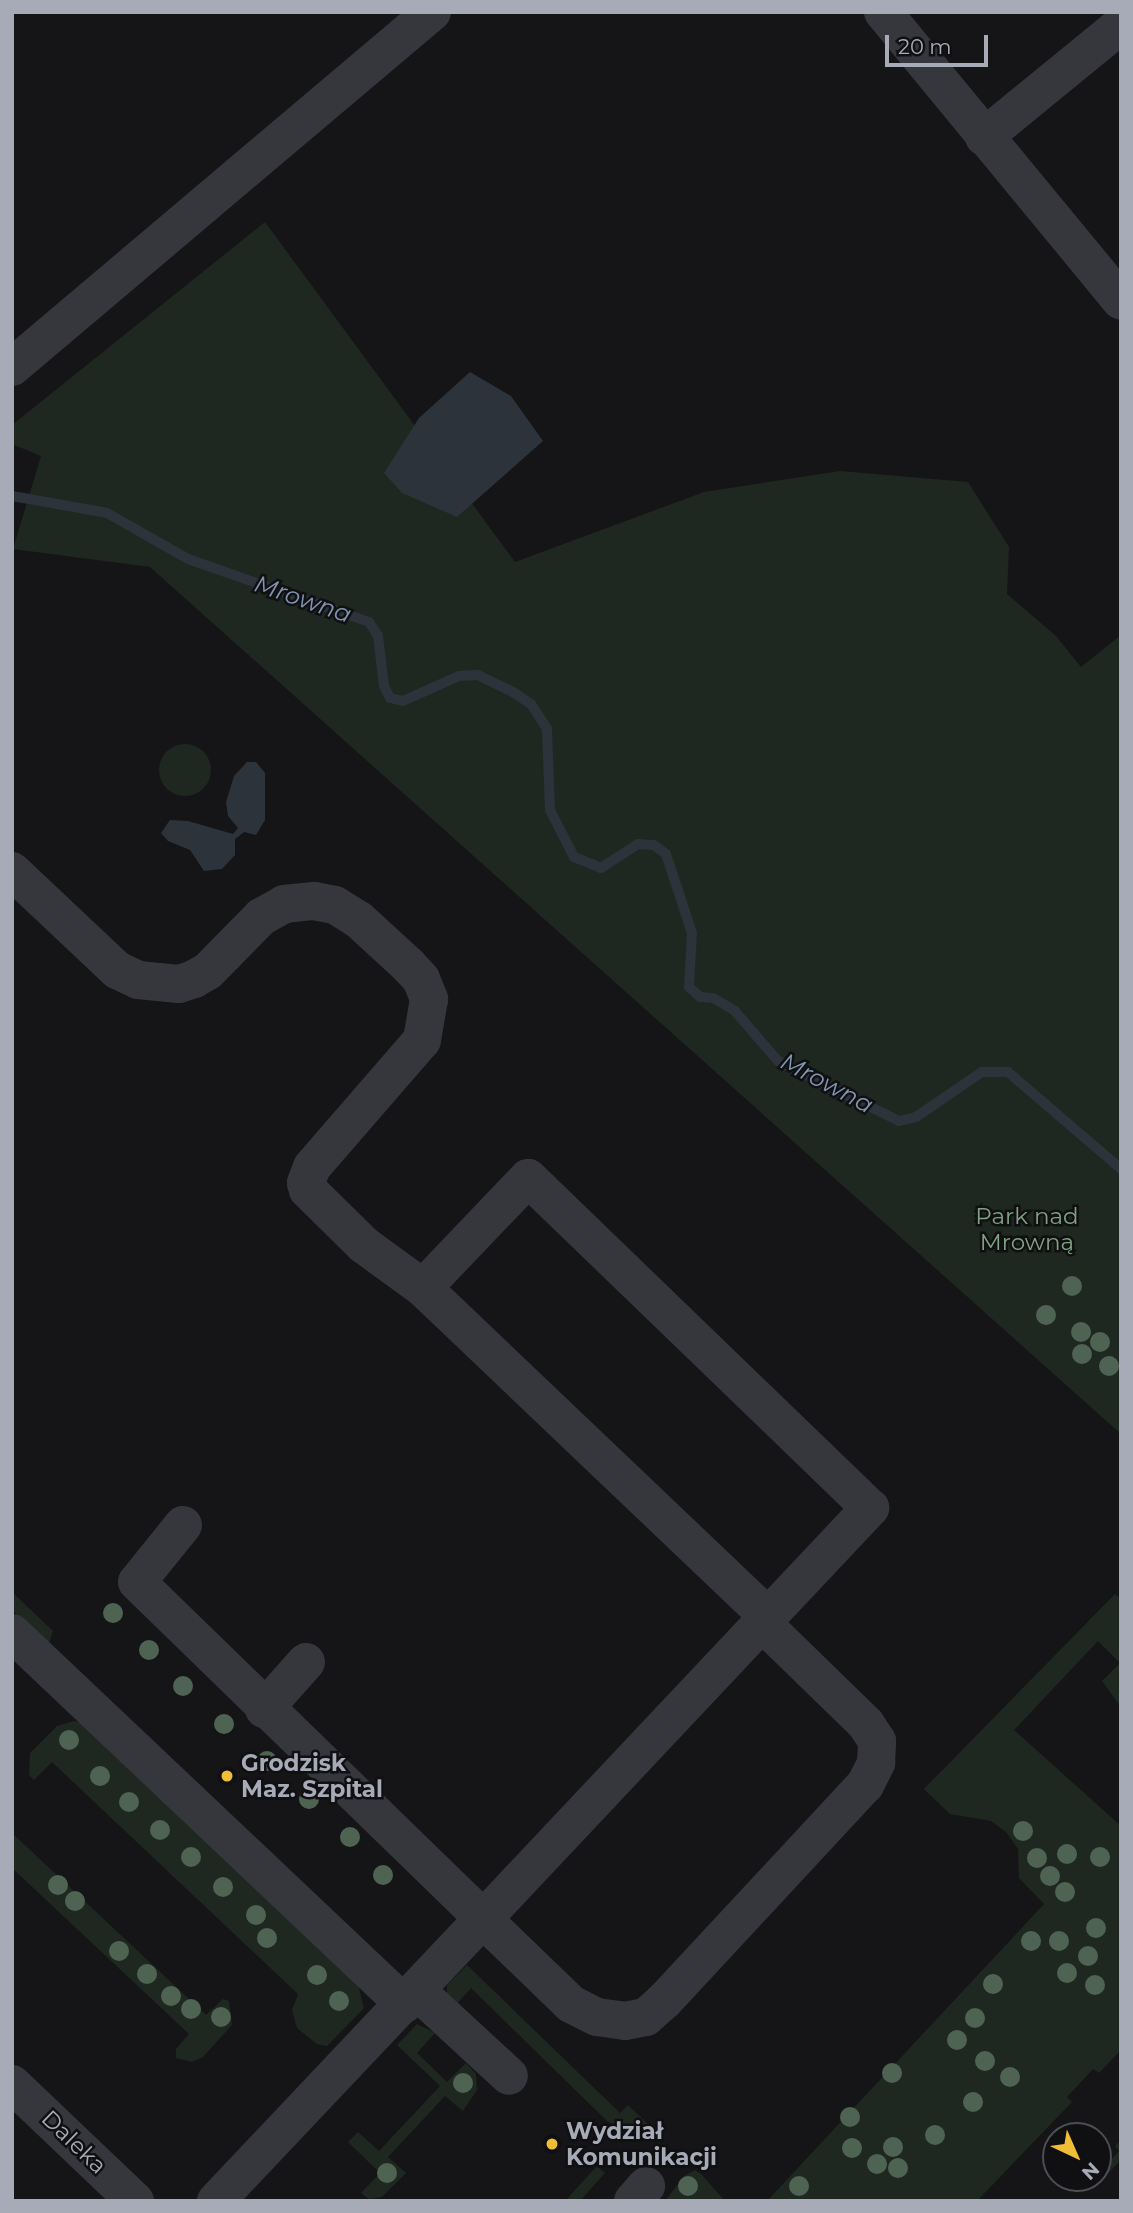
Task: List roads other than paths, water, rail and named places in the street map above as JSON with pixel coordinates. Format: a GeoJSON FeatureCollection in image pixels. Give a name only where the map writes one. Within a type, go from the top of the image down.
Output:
{"type":"FeatureCollection","features":[{"type":"Feature","properties":{"kind":"street"},"geometry":{"type":"LineString","coordinates":[[12,367],[432,12]]}},
{"type":"Feature","properties":{"kind":"street"},"geometry":{"type":"LineString","coordinates":[[883,12],[1121,301]]}},
{"type":"Feature","properties":{"kind":"street"},"geometry":{"type":"LineString","coordinates":[[984,137],[1121,25]]}},
{"type":"Feature","properties":{"kind":"street"},"geometry":{"type":"LineString","coordinates":[[12,871],[117,970],[138,980],[179,984],[194,979],[208,971],[261,917],[284,904],[314,901],[335,905],[359,920],[408,965],[421,979],[429,999],[422,1040],[312,1167],[306,1183],[364,1245],[423,1288],[765,1620],[866,1724],[877,1741],[876,1763],[865,1785],[664,2001],[646,2017],[625,2021],[597,2017],[571,2004],[264,1709],[137,1582],[183,1525]]}},
{"type":"Feature","properties":{"kind":"street"},"geometry":{"type":"LineString","coordinates":[[216,2201],[870,1508],[528,1178],[423,1288]]}},
{"type":"Feature","properties":{"kind":"street"},"geometry":{"type":"LineString","coordinates":[[12,1633],[411,1997],[509,2076]]}},
{"type":"Feature","properties":{"kind":"street"},"geometry":{"type":"LineString","coordinates":[[264,1709],[306,1662]]}},
{"type":"Feature","properties":{"kind":"street","name":"Daleka"},"geometry":{"type":"LineString","coordinates":[[12,2084],[135,2201]]}},
{"type":"Feature","properties":{"kind":"waterway","name":"Mrowna"},"geometry":{"type":"LineString","coordinates":[[12,496],[107,513],[188,559],[369,622],[378,636],[384,686],[390,698],[403,701],[459,676],[478,675],[513,692],[531,704],[547,729],[550,810],[574,857],[601,868],[638,844],[654,845],[666,854],[692,933],[689,987],[700,997],[713,998],[734,1010],[778,1061],[899,1121],[916,1117],[982,1072],[1008,1072],[1121,1169]]}},
{"type":"Feature","properties":{"kind":"place","name":"Grodzisk Maz. Szpital"},"geometry":{"type":"Point","coordinates":[227,1776]}},
{"type":"Feature","properties":{"kind":"place","name":"Wydział Komunikacji"},"geometry":{"type":"Point","coordinates":[552,2144]}},
{"type":"Feature","properties":{"kind":"park label","name":"Park nad Mrowną"},"geometry":{"type":"Point","coordinates":[1027,1229]}}]}
